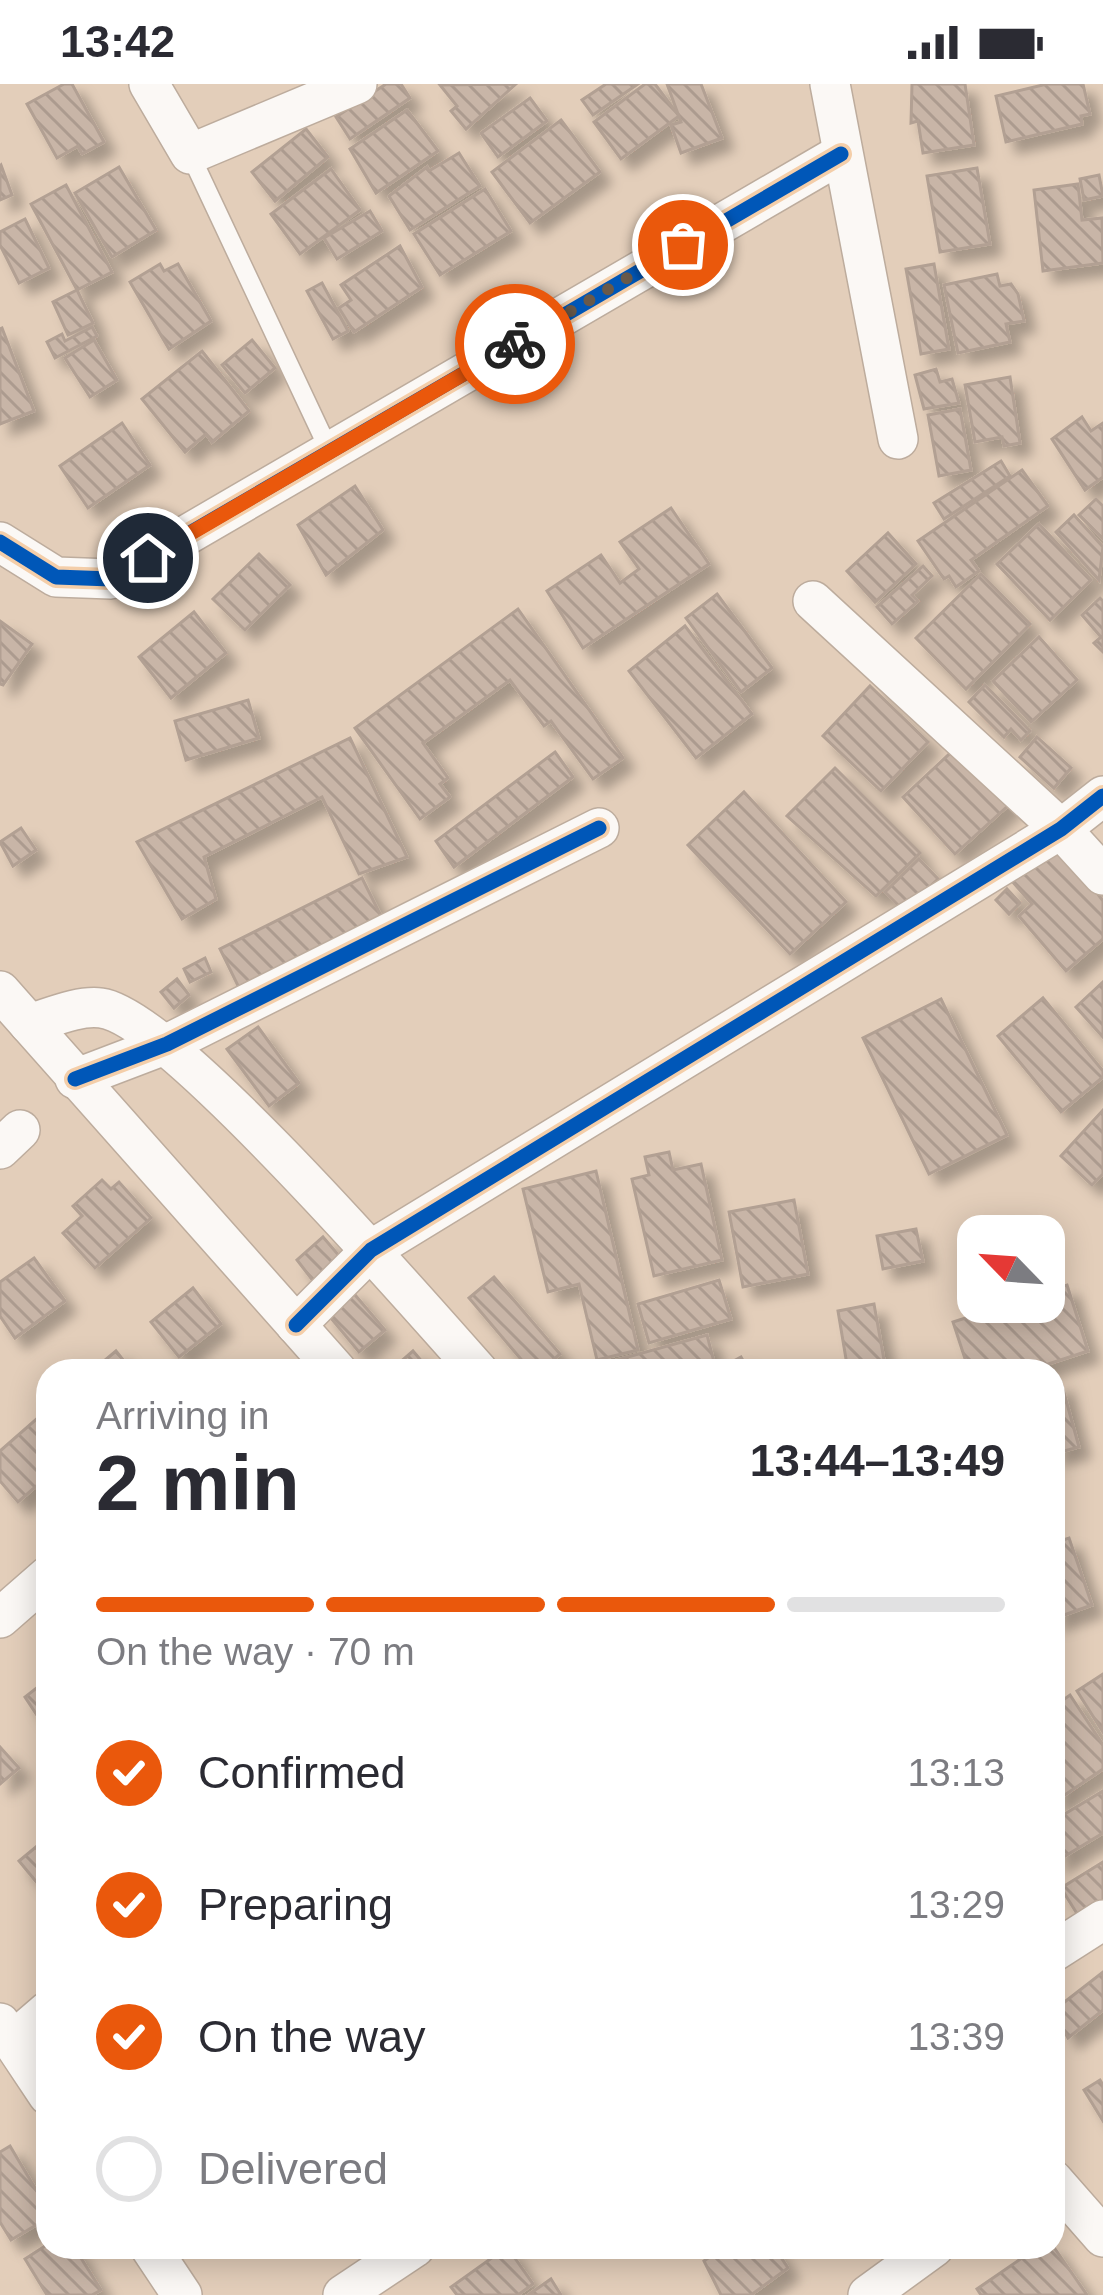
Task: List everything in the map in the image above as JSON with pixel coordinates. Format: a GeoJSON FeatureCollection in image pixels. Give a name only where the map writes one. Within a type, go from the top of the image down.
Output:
{"type":"FeatureCollection","features":[{"type":"Feature","properties":{"kind":"street"},"geometry":{"type":"LineString","coordinates":[[149,84],[190,154],[357,84]]}},
{"type":"Feature","properties":{"kind":"street"},"geometry":{"type":"LineString","coordinates":[[830,84],[898,440]]}},
{"type":"Feature","properties":{"kind":"street"},"geometry":{"type":"LineString","coordinates":[[0,542],[56,578],[111,579],[841,154]]}},
{"type":"Feature","properties":{"kind":"street"},"geometry":{"type":"LineString","coordinates":[[813,601],[1061,829],[1103,874]]}},
{"type":"Feature","properties":{"kind":"street"},"geometry":{"type":"LineString","coordinates":[[296,1325],[371,1250],[1061,829],[1103,796]]}},
{"type":"Feature","properties":{"kind":"street"},"geometry":{"type":"LineString","coordinates":[[75,1079],[167,1044],[599,828]]}},
{"type":"Feature","properties":{"kind":"street"},"geometry":{"type":"LineString","coordinates":[[0,991],[326,1359]]}},
{"type":"Feature","properties":{"kind":"street"},"geometry":{"type":"LineString","coordinates":[[29,1024],[101,1008],[126,1016],[167,1044],[371,1250],[467,1359]]}},
{"type":"Feature","properties":{"kind":"street"},"geometry":{"type":"LineString","coordinates":[[0,1618],[36,1586]]}},
{"type":"Feature","properties":{"kind":"street"},"geometry":{"type":"LineString","coordinates":[[1065,1944],[1103,1920]]}},
{"type":"Feature","properties":{"kind":"street"},"geometry":{"type":"LineString","coordinates":[[36,2017],[6,2033],[36,2077]]}},
{"type":"Feature","properties":{"kind":"street"},"geometry":{"type":"LineString","coordinates":[[1065,2194],[1103,2237]]}},
{"type":"Feature","properties":{"kind":"street"},"geometry":{"type":"LineString","coordinates":[[158,2259],[182,2295]]}},
{"type":"Feature","properties":{"kind":"street"},"geometry":{"type":"LineString","coordinates":[[344,2295],[397,2259]]}},
{"type":"Feature","properties":{"kind":"street"},"geometry":{"type":"LineString","coordinates":[[868,2295],[918,2259]]}},
{"type":"Feature","properties":{"kind":"lane"},"geometry":{"type":"LineString","coordinates":[[190,154],[330,452]]}},
{"type":"Feature","properties":{"kind":"building"},"geometry":{"type":"Polygon","coordinates":[[[72,84],[104,142],[82,154],[78,146],[57,158],[27,104],[72,84]]]}},
{"type":"Feature","properties":{"kind":"building"},"geometry":{"type":"Polygon","coordinates":[[[386,84],[401,84],[410,98],[350,139],[336,117],[386,84]]]}},
{"type":"Feature","properties":{"kind":"building"},"geometry":{"type":"Polygon","coordinates":[[[516,84],[466,129],[451,111],[457,106],[440,85],[516,84]]]}},
{"type":"Feature","properties":{"kind":"building"},"geometry":{"type":"Polygon","coordinates":[[[606,84],[638,84],[593,115],[582,100],[606,84]]]}},
{"type":"Feature","properties":{"kind":"building"},"geometry":{"type":"Polygon","coordinates":[[[645,84],[655,84],[679,116],[621,159],[594,122],[645,84]]]}},
{"type":"Feature","properties":{"kind":"building"},"geometry":{"type":"Polygon","coordinates":[[[667,84],[701,84],[722,138],[681,153],[671,125],[681,122],[667,84]]]}},
{"type":"Feature","properties":{"kind":"building"},"geometry":{"type":"Polygon","coordinates":[[[912,84],[965,84],[974,145],[923,153],[918,121],[911,123],[912,84]]]}},
{"type":"Feature","properties":{"kind":"building"},"geometry":{"type":"Polygon","coordinates":[[[1047,84],[1083,84],[1090,114],[1081,116],[1082,124],[1006,142],[996,96],[1047,84]]]}},
{"type":"Feature","properties":{"kind":"building"},"geometry":{"type":"Polygon","coordinates":[[[530,98],[547,121],[498,157],[481,133],[530,98]]]}},
{"type":"Feature","properties":{"kind":"building"},"geometry":{"type":"Polygon","coordinates":[[[407,110],[438,151],[376,193],[350,149],[407,110]]]}},
{"type":"Feature","properties":{"kind":"building"},"geometry":{"type":"Polygon","coordinates":[[[561,120],[600,172],[530,223],[492,172],[561,120]]]}},
{"type":"Feature","properties":{"kind":"building"},"geometry":{"type":"Polygon","coordinates":[[[306,129],[328,157],[275,201],[252,172],[306,129]]]}},
{"type":"Feature","properties":{"kind":"building"},"geometry":{"type":"Polygon","coordinates":[[[459,153],[480,186],[410,230],[389,196],[427,167],[429,171],[459,153]]]}},
{"type":"Feature","properties":{"kind":"building"},"geometry":{"type":"Polygon","coordinates":[[[0,166],[12,195],[0,200],[0,166]]]}},
{"type":"Feature","properties":{"kind":"building"},"geometry":{"type":"Polygon","coordinates":[[[119,167],[156,230],[112,257],[75,193],[119,167]]]}},
{"type":"Feature","properties":{"kind":"building"},"geometry":{"type":"Polygon","coordinates":[[[977,168],[990,244],[940,252],[927,176],[977,168]]]}},
{"type":"Feature","properties":{"kind":"building"},"geometry":{"type":"Polygon","coordinates":[[[331,169],[360,210],[300,254],[271,214],[331,169]]]}},
{"type":"Feature","properties":{"kind":"building"},"geometry":{"type":"Polygon","coordinates":[[[1099,175],[1103,196],[1084,200],[1080,179],[1099,175]]]}},
{"type":"Feature","properties":{"kind":"building"},"geometry":{"type":"Polygon","coordinates":[[[1078,184],[1082,220],[1102,218],[1103,263],[1043,271],[1034,190],[1078,184]]]}},
{"type":"Feature","properties":{"kind":"building"},"geometry":{"type":"Polygon","coordinates":[[[66,185],[112,272],[77,290],[31,204],[66,185]]]}},
{"type":"Feature","properties":{"kind":"building"},"geometry":{"type":"Polygon","coordinates":[[[485,189],[511,231],[440,275],[414,234],[485,189]]]}},
{"type":"Feature","properties":{"kind":"building"},"geometry":{"type":"Polygon","coordinates":[[[370,211],[382,231],[337,259],[324,238],[370,211]]]}},
{"type":"Feature","properties":{"kind":"building"},"geometry":{"type":"Polygon","coordinates":[[[25,219],[49,268],[19,283],[0,245],[0,232],[25,219]]]}},
{"type":"Feature","properties":{"kind":"building"},"geometry":{"type":"Polygon","coordinates":[[[400,246],[422,287],[354,332],[339,308],[351,300],[341,285],[400,246]]]}},
{"type":"Feature","properties":{"kind":"building"},"geometry":{"type":"Polygon","coordinates":[[[160,264],[164,271],[178,264],[211,321],[169,349],[130,282],[160,264]]]}},
{"type":"Feature","properties":{"kind":"building"},"geometry":{"type":"Polygon","coordinates":[[[934,264],[949,349],[921,354],[906,269],[934,264]]]}},
{"type":"Feature","properties":{"kind":"building"},"geometry":{"type":"Polygon","coordinates":[[[997,274],[1000,286],[1011,284],[1018,294],[1024,321],[1006,324],[1010,342],[958,353],[944,285],[997,274]]]}},
{"type":"Feature","properties":{"kind":"building"},"geometry":{"type":"Polygon","coordinates":[[[322,283],[348,331],[333,339],[307,291],[322,283]]]}},
{"type":"Feature","properties":{"kind":"building"},"geometry":{"type":"Polygon","coordinates":[[[77,290],[93,323],[68,335],[53,302],[77,290]]]}},
{"type":"Feature","properties":{"kind":"building"},"geometry":{"type":"Polygon","coordinates":[[[92,327],[97,336],[55,358],[47,342],[62,334],[65,341],[92,327]]]}},
{"type":"Feature","properties":{"kind":"building"},"geometry":{"type":"Polygon","coordinates":[[[0,329],[34,411],[0,424],[0,329]]]}},
{"type":"Feature","properties":{"kind":"building"},"geometry":{"type":"Polygon","coordinates":[[[94,340],[117,380],[90,397],[65,358],[94,340]]]}},
{"type":"Feature","properties":{"kind":"building"},"geometry":{"type":"Polygon","coordinates":[[[252,340],[275,368],[245,393],[222,365],[252,340]]]}},
{"type":"Feature","properties":{"kind":"building"},"geometry":{"type":"Polygon","coordinates":[[[202,351],[249,411],[212,442],[206,434],[185,452],[142,399],[202,351]]]}},
{"type":"Feature","properties":{"kind":"building"},"geometry":{"type":"Polygon","coordinates":[[[936,369],[940,382],[952,379],[959,403],[924,409],[915,375],[936,369]]]}},
{"type":"Feature","properties":{"kind":"building"},"geometry":{"type":"Polygon","coordinates":[[[1010,377],[1020,443],[1004,446],[1002,437],[975,442],[965,385],[1010,377]]]}},
{"type":"Feature","properties":{"kind":"building"},"geometry":{"type":"Polygon","coordinates":[[[960,409],[971,470],[939,476],[928,415],[960,409]]]}},
{"type":"Feature","properties":{"kind":"building"},"geometry":{"type":"Polygon","coordinates":[[[1082,417],[1091,431],[1103,423],[1103,477],[1085,490],[1052,439],[1082,417]]]}},
{"type":"Feature","properties":{"kind":"building"},"geometry":{"type":"Polygon","coordinates":[[[122,423],[150,465],[88,508],[60,466],[122,423]]]}},
{"type":"Feature","properties":{"kind":"building"},"geometry":{"type":"Polygon","coordinates":[[[1001,461],[1010,476],[944,519],[934,503],[1001,461]]]}},
{"type":"Feature","properties":{"kind":"building"},"geometry":{"type":"Polygon","coordinates":[[[1022,470],[1048,506],[971,560],[979,571],[956,587],[949,576],[944,579],[918,541],[1022,470]]]}},
{"type":"Feature","properties":{"kind":"building"},"geometry":{"type":"Polygon","coordinates":[[[355,486],[383,530],[326,575],[298,525],[355,486]]]}},
{"type":"Feature","properties":{"kind":"building"},"geometry":{"type":"Polygon","coordinates":[[[1096,499],[1103,506],[1103,539],[1079,515],[1096,499]]]}},
{"type":"Feature","properties":{"kind":"building"},"geometry":{"type":"Polygon","coordinates":[[[671,508],[709,564],[583,648],[547,591],[601,555],[620,583],[639,569],[620,542],[671,508]]]}},
{"type":"Feature","properties":{"kind":"building"},"geometry":{"type":"Polygon","coordinates":[[[1074,515],[1103,547],[1099,580],[1056,532],[1074,515]]]}},
{"type":"Feature","properties":{"kind":"building"},"geometry":{"type":"Polygon","coordinates":[[[1039,524],[1091,580],[1050,620],[997,564],[1039,524]]]}},
{"type":"Feature","properties":{"kind":"building"},"geometry":{"type":"Polygon","coordinates":[[[888,533],[916,564],[875,602],[847,571],[888,533]]]}},
{"type":"Feature","properties":{"kind":"building"},"geometry":{"type":"Polygon","coordinates":[[[259,554],[290,585],[245,630],[213,599],[259,554]]]}},
{"type":"Feature","properties":{"kind":"building"},"geometry":{"type":"Polygon","coordinates":[[[923,566],[932,576],[912,595],[918,601],[892,624],[877,607],[923,566]]]}},
{"type":"Feature","properties":{"kind":"building"},"geometry":{"type":"Polygon","coordinates":[[[981,574],[1030,624],[966,689],[916,638],[981,574]]]}},
{"type":"Feature","properties":{"kind":"building"},"geometry":{"type":"Polygon","coordinates":[[[717,594],[772,668],[741,692],[686,618],[717,594]]]}},
{"type":"Feature","properties":{"kind":"building"},"geometry":{"type":"Polygon","coordinates":[[[1100,598],[1103,652],[1094,643],[1101,637],[1082,615],[1100,598]]]}},
{"type":"Feature","properties":{"kind":"building"},"geometry":{"type":"Polygon","coordinates":[[[518,609],[623,758],[593,779],[551,721],[544,726],[510,680],[423,743],[448,778],[440,784],[450,797],[420,819],[355,728],[518,609]]]}},
{"type":"Feature","properties":{"kind":"building"},"geometry":{"type":"Polygon","coordinates":[[[194,612],[226,653],[171,698],[139,657],[194,612]]]}},
{"type":"Feature","properties":{"kind":"building"},"geometry":{"type":"Polygon","coordinates":[[[0,621],[32,644],[3,685],[0,684],[0,621]]]}},
{"type":"Feature","properties":{"kind":"building"},"geometry":{"type":"Polygon","coordinates":[[[685,626],[752,714],[696,758],[629,671],[685,626]]]}},
{"type":"Feature","properties":{"kind":"building"},"geometry":{"type":"Polygon","coordinates":[[[1039,637],[1077,680],[1031,722],[993,681],[1039,637]]]}},
{"type":"Feature","properties":{"kind":"building"},"geometry":{"type":"Polygon","coordinates":[[[985,685],[1030,731],[1021,740],[1011,729],[1004,737],[969,702],[985,685]]]}},
{"type":"Feature","properties":{"kind":"building"},"geometry":{"type":"Polygon","coordinates":[[[870,686],[928,742],[881,791],[823,736],[870,686]]]}},
{"type":"Feature","properties":{"kind":"building"},"geometry":{"type":"Polygon","coordinates":[[[248,700],[259,738],[186,760],[175,721],[248,700]]]}},
{"type":"Feature","properties":{"kind":"building"},"geometry":{"type":"Polygon","coordinates":[[[1037,737],[1071,768],[1054,788],[1020,757],[1037,737]]]}},
{"type":"Feature","properties":{"kind":"building"},"geometry":{"type":"Polygon","coordinates":[[[350,738],[407,857],[359,874],[322,797],[204,857],[216,899],[182,919],[137,842],[350,738]]]}},
{"type":"Feature","properties":{"kind":"building"},"geometry":{"type":"Polygon","coordinates":[[[959,745],[1011,803],[955,854],[903,797],[959,745]]]}},
{"type":"Feature","properties":{"kind":"building"},"geometry":{"type":"Polygon","coordinates":[[[555,752],[573,777],[454,867],[436,841],[555,752]]]}},
{"type":"Feature","properties":{"kind":"building"},"geometry":{"type":"Polygon","coordinates":[[[835,768],[920,853],[876,896],[787,816],[835,768]]]}},
{"type":"Feature","properties":{"kind":"building"},"geometry":{"type":"Polygon","coordinates":[[[744,792],[846,902],[790,954],[688,845],[744,792]]]}},
{"type":"Feature","properties":{"kind":"building"},"geometry":{"type":"Polygon","coordinates":[[[21,828],[36,850],[13,866],[0,842],[21,828]]]}},
{"type":"Feature","properties":{"kind":"building"},"geometry":{"type":"Polygon","coordinates":[[[1058,840],[1103,901],[1103,939],[1066,971],[1019,916],[1032,904],[1011,880],[1058,840]]]}},
{"type":"Feature","properties":{"kind":"building"},"geometry":{"type":"Polygon","coordinates":[[[919,859],[938,879],[904,911],[885,892],[919,859]]]}},
{"type":"Feature","properties":{"kind":"building"},"geometry":{"type":"Polygon","coordinates":[[[362,878],[385,924],[243,996],[220,949],[362,878]]]}},
{"type":"Feature","properties":{"kind":"building"},"geometry":{"type":"Polygon","coordinates":[[[1007,889],[1020,903],[1009,914],[996,900],[1007,889]]]}},
{"type":"Feature","properties":{"kind":"building"},"geometry":{"type":"Polygon","coordinates":[[[205,958],[211,972],[190,982],[184,969],[205,958]]]}},
{"type":"Feature","properties":{"kind":"building"},"geometry":{"type":"Polygon","coordinates":[[[177,979],[189,995],[174,1008],[161,992],[177,979]]]}},
{"type":"Feature","properties":{"kind":"building"},"geometry":{"type":"Polygon","coordinates":[[[1103,982],[1103,1037],[1076,1007],[1103,982]]]}},
{"type":"Feature","properties":{"kind":"building"},"geometry":{"type":"Polygon","coordinates":[[[1043,998],[1103,1071],[1103,1077],[1061,1112],[998,1036],[1043,998]]]}},
{"type":"Feature","properties":{"kind":"building"},"geometry":{"type":"Polygon","coordinates":[[[941,999],[1007,1135],[929,1174],[863,1038],[941,999]]]}},
{"type":"Feature","properties":{"kind":"building"},"geometry":{"type":"Polygon","coordinates":[[[258,1027],[299,1083],[269,1106],[227,1049],[258,1027]]]}},
{"type":"Feature","properties":{"kind":"building"},"geometry":{"type":"Polygon","coordinates":[[[1103,1110],[1103,1174],[1092,1185],[1061,1156],[1103,1110]]]}},
{"type":"Feature","properties":{"kind":"building"},"geometry":{"type":"Polygon","coordinates":[[[669,1152],[673,1170],[701,1164],[722,1260],[654,1276],[632,1179],[649,1175],[645,1157],[669,1152]]]}},
{"type":"Feature","properties":{"kind":"building"},"geometry":{"type":"Polygon","coordinates":[[[596,1171],[638,1350],[597,1359],[579,1284],[548,1292],[523,1189],[596,1171]]]}},
{"type":"Feature","properties":{"kind":"building"},"geometry":{"type":"Polygon","coordinates":[[[102,1180],[111,1189],[119,1182],[151,1218],[95,1268],[63,1233],[82,1216],[73,1206],[102,1180]]]}},
{"type":"Feature","properties":{"kind":"building"},"geometry":{"type":"Polygon","coordinates":[[[794,1200],[808,1274],[743,1287],[729,1212],[794,1200]]]}},
{"type":"Feature","properties":{"kind":"building"},"geometry":{"type":"Polygon","coordinates":[[[916,1229],[923,1261],[883,1269],[877,1236],[916,1229]]]}},
{"type":"Feature","properties":{"kind":"building"},"geometry":{"type":"Polygon","coordinates":[[[323,1237],[341,1258],[314,1282],[297,1260],[323,1237]]]}},
{"type":"Feature","properties":{"kind":"building"},"geometry":{"type":"Polygon","coordinates":[[[34,1258],[65,1301],[15,1338],[0,1316],[0,1282],[34,1258]]]}},
{"type":"Feature","properties":{"kind":"building"},"geometry":{"type":"Polygon","coordinates":[[[494,1277],[560,1354],[554,1359],[521,1359],[469,1298],[494,1277]]]}},
{"type":"Feature","properties":{"kind":"building"},"geometry":{"type":"Polygon","coordinates":[[[719,1280],[731,1319],[649,1343],[638,1304],[719,1280]]]}},
{"type":"Feature","properties":{"kind":"building"},"geometry":{"type":"Polygon","coordinates":[[[1067,1285],[1088,1351],[1064,1359],[965,1359],[953,1322],[1065,1323],[1067,1285]]]}},
{"type":"Feature","properties":{"kind":"building"},"geometry":{"type":"Polygon","coordinates":[[[193,1288],[221,1324],[179,1357],[151,1322],[193,1288]]]}},
{"type":"Feature","properties":{"kind":"building"},"geometry":{"type":"Polygon","coordinates":[[[350,1289],[385,1330],[359,1352],[325,1311],[350,1289]]]}},
{"type":"Feature","properties":{"kind":"building"},"geometry":{"type":"Polygon","coordinates":[[[874,1304],[884,1359],[846,1359],[838,1311],[874,1304]]]}},
{"type":"Feature","properties":{"kind":"building"},"geometry":{"type":"Polygon","coordinates":[[[707,1335],[713,1359],[620,1359],[707,1335]]]}},
{"type":"Feature","properties":{"kind":"building"},"geometry":{"type":"Polygon","coordinates":[[[1065,1396],[1079,1447],[1065,1451],[1065,1396]]]}},
{"type":"Feature","properties":{"kind":"building"},"geometry":{"type":"Polygon","coordinates":[[[36,1419],[36,1486],[18,1502],[0,1481],[0,1451],[36,1419]]]}},
{"type":"Feature","properties":{"kind":"building"},"geometry":{"type":"Polygon","coordinates":[[[1069,1538],[1092,1605],[1065,1615],[1065,1539],[1069,1538]]]}},
{"type":"Feature","properties":{"kind":"building"},"geometry":{"type":"Polygon","coordinates":[[[1103,1674],[1103,1732],[1077,1691],[1103,1674]]]}},
{"type":"Feature","properties":{"kind":"building"},"geometry":{"type":"Polygon","coordinates":[[[36,1688],[36,1714],[25,1697],[36,1688]]]}},
{"type":"Feature","properties":{"kind":"building"},"geometry":{"type":"Polygon","coordinates":[[[1070,1695],[1103,1745],[1103,1769],[1065,1795],[1065,1699],[1070,1695]]]}},
{"type":"Feature","properties":{"kind":"building"},"geometry":{"type":"Polygon","coordinates":[[[0,1747],[19,1768],[0,1784],[0,1747]]]}},
{"type":"Feature","properties":{"kind":"building"},"geometry":{"type":"Polygon","coordinates":[[[1103,1791],[1103,1833],[1065,1856],[1065,1814],[1103,1791]]]}},
{"type":"Feature","properties":{"kind":"building"},"geometry":{"type":"Polygon","coordinates":[[[36,1847],[36,1882],[19,1861],[36,1847]]]}},
{"type":"Feature","properties":{"kind":"building"},"geometry":{"type":"Polygon","coordinates":[[[1103,1862],[1103,1907],[1081,1920],[1065,1894],[1065,1886],[1103,1862]]]}},
{"type":"Feature","properties":{"kind":"building"},"geometry":{"type":"Polygon","coordinates":[[[1103,1972],[1103,2010],[1068,2038],[1065,2002],[1103,1972]]]}},
{"type":"Feature","properties":{"kind":"building"},"geometry":{"type":"Polygon","coordinates":[[[1100,2080],[1103,2085],[1103,2121],[1084,2090],[1100,2080]]]}},
{"type":"Feature","properties":{"kind":"building"},"geometry":{"type":"Polygon","coordinates":[[[10,2146],[36,2190],[36,2225],[11,2240],[0,2222],[0,2152],[10,2146]]]}},
{"type":"Feature","properties":{"kind":"building"},"geometry":{"type":"Polygon","coordinates":[[[36,2252],[36,2259],[82,2259],[101,2290],[92,2295],[47,2295],[25,2259],[36,2252]]]}},
{"type":"Feature","properties":{"kind":"building"},"geometry":{"type":"Polygon","coordinates":[[[490,2259],[515,2259],[533,2284],[518,2295],[457,2295],[451,2287],[490,2259]]]}},
{"type":"Feature","properties":{"kind":"building"},"geometry":{"type":"Polygon","coordinates":[[[782,2259],[788,2268],[751,2295],[721,2295],[704,2261],[782,2259]]]}},
{"type":"Feature","properties":{"kind":"building"},"geometry":{"type":"Polygon","coordinates":[[[1021,2259],[1062,2259],[1087,2295],[981,2295],[977,2289],[1021,2259]]]}},
{"type":"Feature","properties":{"kind":"building"},"geometry":{"type":"Polygon","coordinates":[[[551,2279],[561,2295],[528,2295],[551,2279]]]}},
{"type":"Feature","properties":{"kind":"cycle path"},"geometry":{"type":"LineString","coordinates":[[0,542],[56,577],[111,579],[841,154]]}},
{"type":"Feature","properties":{"kind":"cycle path"},"geometry":{"type":"LineString","coordinates":[[296,1325],[371,1250],[1061,829],[1103,796]]}},
{"type":"Feature","properties":{"kind":"cycle path"},"geometry":{"type":"LineString","coordinates":[[75,1079],[167,1044],[599,828]]}},
{"type":"Feature","properties":{"kind":"way so far"},"geometry":{"type":"LineString","coordinates":[[515,344],[683,245]]}},
{"type":"Feature","properties":{"kind":"route"},"geometry":{"type":"LineString","coordinates":[[148,558],[515,344]]}}]}
